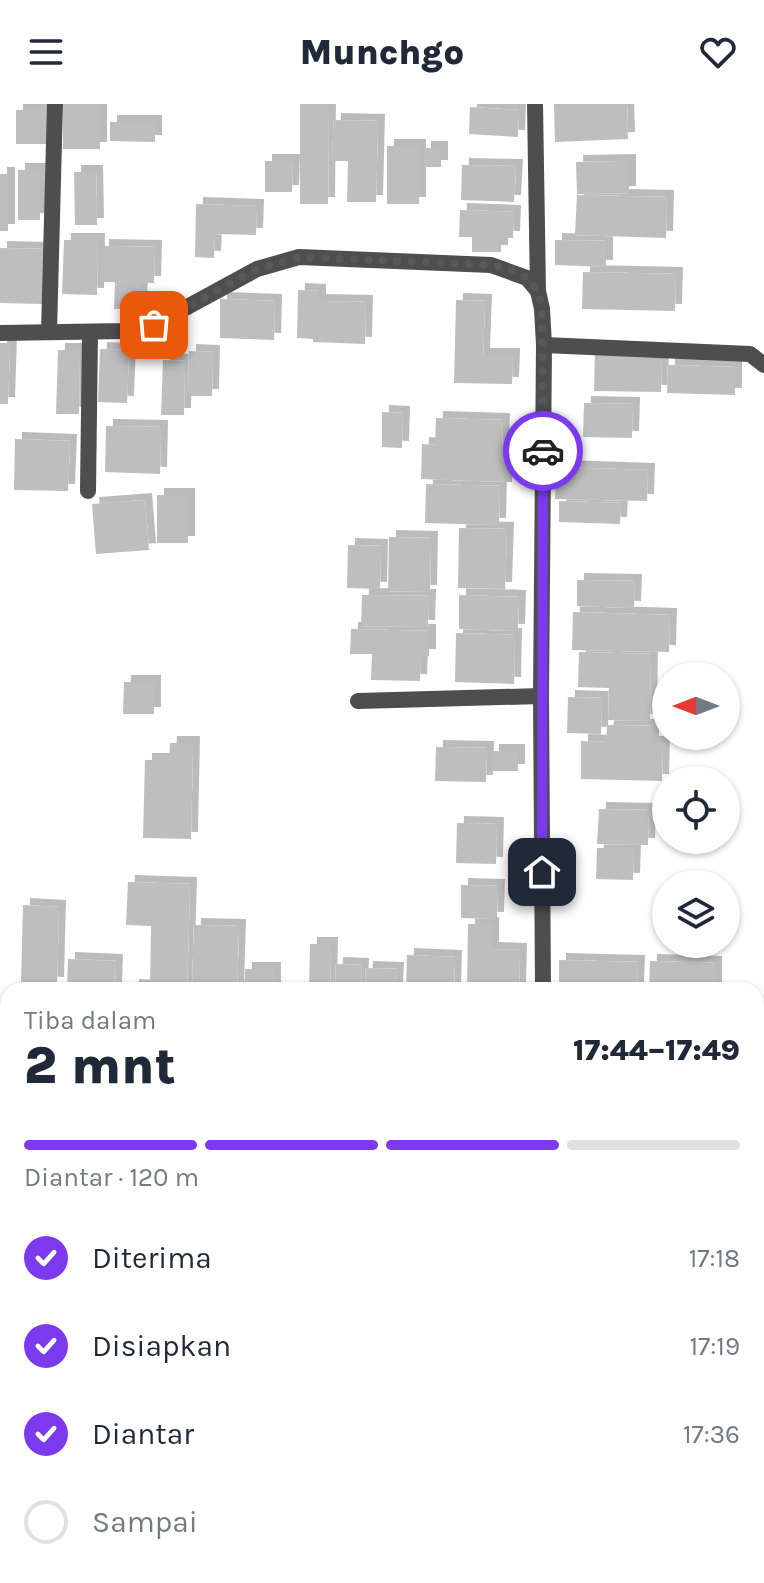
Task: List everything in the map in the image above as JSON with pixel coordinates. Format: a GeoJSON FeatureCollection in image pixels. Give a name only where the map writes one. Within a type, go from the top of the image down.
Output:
{"type":"FeatureCollection","features":[{"type":"Feature","properties":{"kind":"street"},"geometry":{"type":"LineString","coordinates":[[49,332],[55,104]]}},
{"type":"Feature","properties":{"kind":"street"},"geometry":{"type":"LineString","coordinates":[[535,104],[538,291],[544,345],[541,696],[543,982]]}},
{"type":"Feature","properties":{"kind":"street"},"geometry":{"type":"LineString","coordinates":[[0,333],[90,333],[154,325],[257,269],[299,257],[491,265],[527,278],[538,291]]}},
{"type":"Feature","properties":{"kind":"street"},"geometry":{"type":"LineString","coordinates":[[88,491],[90,333]]}},
{"type":"Feature","properties":{"kind":"street"},"geometry":{"type":"LineString","coordinates":[[544,345],[750,354],[764,365]]}},
{"type":"Feature","properties":{"kind":"street"},"geometry":{"type":"LineString","coordinates":[[358,701],[541,696]]}},
{"type":"Feature","properties":{"kind":"building"},"geometry":{"type":"Polygon","coordinates":[[[63,104],[100,104],[100,149],[63,149],[63,104]]]}},
{"type":"Feature","properties":{"kind":"building"},"geometry":{"type":"Polygon","coordinates":[[[300,104],[329,104],[328,204],[300,204],[300,104]]]}},
{"type":"Feature","properties":{"kind":"building"},"geometry":{"type":"Polygon","coordinates":[[[554,104],[627,104],[628,139],[555,142],[554,104]]]}},
{"type":"Feature","properties":{"kind":"building"},"geometry":{"type":"Polygon","coordinates":[[[470,107],[519,110],[518,137],[469,134],[470,107]]]}},
{"type":"Feature","properties":{"kind":"building"},"geometry":{"type":"Polygon","coordinates":[[[16,110],[52,110],[51,144],[16,144],[16,110]]]}},
{"type":"Feature","properties":{"kind":"building"},"geometry":{"type":"Polygon","coordinates":[[[334,120],[378,121],[376,202],[347,202],[348,161],[332,161],[334,120]]]}},
{"type":"Feature","properties":{"kind":"building"},"geometry":{"type":"Polygon","coordinates":[[[110,122],[155,122],[155,142],[110,141],[110,122]]]}},
{"type":"Feature","properties":{"kind":"building"},"geometry":{"type":"Polygon","coordinates":[[[387,146],[419,146],[419,204],[387,204],[387,146]]]}},
{"type":"Feature","properties":{"kind":"building"},"geometry":{"type":"Polygon","coordinates":[[[424,148],[441,148],[441,167],[424,167],[424,148]]]}},
{"type":"Feature","properties":{"kind":"building"},"geometry":{"type":"Polygon","coordinates":[[[265,161],[293,161],[292,192],[265,192],[265,161]]]}},
{"type":"Feature","properties":{"kind":"building"},"geometry":{"type":"Polygon","coordinates":[[[629,161],[629,193],[577,194],[576,162],[629,161]]]}},
{"type":"Feature","properties":{"kind":"building"},"geometry":{"type":"Polygon","coordinates":[[[462,165],[516,166],[514,202],[461,200],[462,165]]]}},
{"type":"Feature","properties":{"kind":"building"},"geometry":{"type":"Polygon","coordinates":[[[18,170],[40,170],[40,220],[18,220],[18,170]]]}},
{"type":"Feature","properties":{"kind":"building"},"geometry":{"type":"Polygon","coordinates":[[[74,172],[96,172],[97,225],[75,225],[74,172]]]}},
{"type":"Feature","properties":{"kind":"building"},"geometry":{"type":"Polygon","coordinates":[[[0,174],[8,174],[8,231],[0,231],[0,174]]]}},
{"type":"Feature","properties":{"kind":"building"},"geometry":{"type":"Polygon","coordinates":[[[577,195],[667,197],[666,238],[575,235],[577,195]]]}},
{"type":"Feature","properties":{"kind":"building"},"geometry":{"type":"Polygon","coordinates":[[[196,204],[257,206],[256,235],[215,234],[214,258],[195,257],[196,204]]]}},
{"type":"Feature","properties":{"kind":"building"},"geometry":{"type":"Polygon","coordinates":[[[460,210],[514,212],[513,238],[501,238],[501,252],[472,252],[472,237],[459,237],[460,210]]]}},
{"type":"Feature","properties":{"kind":"building"},"geometry":{"type":"Polygon","coordinates":[[[64,240],[98,240],[97,295],[62,294],[64,240]]]}},
{"type":"Feature","properties":{"kind":"building"},"geometry":{"type":"Polygon","coordinates":[[[555,240],[606,241],[606,267],[555,265],[555,240]]]}},
{"type":"Feature","properties":{"kind":"building"},"geometry":{"type":"Polygon","coordinates":[[[102,246],[155,247],[154,283],[141,283],[140,309],[114,309],[115,282],[102,282],[102,246]]]}},
{"type":"Feature","properties":{"kind":"building"},"geometry":{"type":"Polygon","coordinates":[[[0,248],[43,249],[42,304],[0,303],[0,248]]]}},
{"type":"Feature","properties":{"kind":"building"},"geometry":{"type":"Polygon","coordinates":[[[583,272],[676,274],[675,311],[582,309],[583,272]]]}},
{"type":"Feature","properties":{"kind":"building"},"geometry":{"type":"Polygon","coordinates":[[[298,290],[319,291],[319,301],[366,302],[365,344],[313,342],[313,339],[297,338],[298,290]]]}},
{"type":"Feature","properties":{"kind":"building"},"geometry":{"type":"Polygon","coordinates":[[[220,299],[275,301],[274,340],[220,338],[220,299]]]}},
{"type":"Feature","properties":{"kind":"building"},"geometry":{"type":"Polygon","coordinates":[[[456,300],[485,301],[483,355],[513,355],[512,384],[454,383],[456,300]]]}},
{"type":"Feature","properties":{"kind":"building"},"geometry":{"type":"Polygon","coordinates":[[[0,343],[10,343],[8,404],[0,404],[0,343]]]}},
{"type":"Feature","properties":{"kind":"building"},"geometry":{"type":"Polygon","coordinates":[[[100,349],[129,350],[127,403],[98,402],[100,349]]]}},
{"type":"Feature","properties":{"kind":"building"},"geometry":{"type":"Polygon","coordinates":[[[58,350],[80,350],[79,414],[56,414],[58,350]]]}},
{"type":"Feature","properties":{"kind":"building"},"geometry":{"type":"Polygon","coordinates":[[[189,351],[213,352],[212,396],[188,396],[189,351]]]}},
{"type":"Feature","properties":{"kind":"building"},"geometry":{"type":"Polygon","coordinates":[[[595,352],[662,354],[661,392],[594,391],[595,352]]]}},
{"type":"Feature","properties":{"kind":"building"},"geometry":{"type":"Polygon","coordinates":[[[163,360],[185,361],[184,415],[161,415],[163,360]]]}},
{"type":"Feature","properties":{"kind":"building"},"geometry":{"type":"Polygon","coordinates":[[[668,365],[735,367],[735,395],[667,393],[668,365]]]}},
{"type":"Feature","properties":{"kind":"building"},"geometry":{"type":"Polygon","coordinates":[[[584,403],[633,404],[632,438],[583,437],[584,403]]]}},
{"type":"Feature","properties":{"kind":"building"},"geometry":{"type":"Polygon","coordinates":[[[382,412],[403,413],[402,448],[382,447],[382,412]]]}},
{"type":"Feature","properties":{"kind":"building"},"geometry":{"type":"Polygon","coordinates":[[[436,418],[503,420],[502,446],[513,447],[512,482],[421,479],[422,444],[435,445],[436,418]]]}},
{"type":"Feature","properties":{"kind":"building"},"geometry":{"type":"Polygon","coordinates":[[[106,426],[161,427],[160,474],[105,472],[106,426]]]}},
{"type":"Feature","properties":{"kind":"building"},"geometry":{"type":"Polygon","coordinates":[[[15,439],[70,441],[68,491],[14,490],[15,439]]]}},
{"type":"Feature","properties":{"kind":"building"},"geometry":{"type":"Polygon","coordinates":[[[556,467],[648,470],[647,501],[555,499],[556,467]]]}},
{"type":"Feature","properties":{"kind":"building"},"geometry":{"type":"Polygon","coordinates":[[[426,484],[500,486],[499,525],[425,523],[426,484]]]}},
{"type":"Feature","properties":{"kind":"building"},"geometry":{"type":"Polygon","coordinates":[[[157,495],[188,495],[188,543],[157,543],[157,495]]]}},
{"type":"Feature","properties":{"kind":"building"},"geometry":{"type":"Polygon","coordinates":[[[145,500],[149,550],[96,554],[92,504],[145,500]]]}},
{"type":"Feature","properties":{"kind":"building"},"geometry":{"type":"Polygon","coordinates":[[[559,501],[621,503],[620,524],[559,522],[559,501]]]}},
{"type":"Feature","properties":{"kind":"building"},"geometry":{"type":"Polygon","coordinates":[[[459,528],[507,529],[505,589],[458,588],[459,528]]]}},
{"type":"Feature","properties":{"kind":"building"},"geometry":{"type":"Polygon","coordinates":[[[389,537],[431,538],[430,592],[388,591],[389,537]]]}},
{"type":"Feature","properties":{"kind":"building"},"geometry":{"type":"Polygon","coordinates":[[[348,545],[381,546],[380,589],[347,588],[348,545]]]}},
{"type":"Feature","properties":{"kind":"building"},"geometry":{"type":"Polygon","coordinates":[[[577,580],[635,581],[634,608],[577,606],[577,580]]]}},
{"type":"Feature","properties":{"kind":"building"},"geometry":{"type":"Polygon","coordinates":[[[362,595],[429,596],[428,627],[361,626],[362,595]]]}},
{"type":"Feature","properties":{"kind":"building"},"geometry":{"type":"Polygon","coordinates":[[[459,595],[519,597],[518,631],[459,629],[459,595]]]}},
{"type":"Feature","properties":{"kind":"building"},"geometry":{"type":"Polygon","coordinates":[[[573,612],[670,615],[669,652],[572,650],[573,612]]]}},
{"type":"Feature","properties":{"kind":"building"},"geometry":{"type":"Polygon","coordinates":[[[351,629],[429,631],[429,656],[421,656],[420,681],[371,680],[372,654],[350,654],[351,629]]]}},
{"type":"Feature","properties":{"kind":"building"},"geometry":{"type":"Polygon","coordinates":[[[456,633],[515,635],[514,684],[455,682],[456,633]]]}},
{"type":"Feature","properties":{"kind":"building"},"geometry":{"type":"Polygon","coordinates":[[[579,652],[651,654],[650,721],[608,720],[609,688],[578,687],[579,652]]]}},
{"type":"Feature","properties":{"kind":"building"},"geometry":{"type":"Polygon","coordinates":[[[124,682],[154,682],[154,714],[123,714],[124,682]]]}},
{"type":"Feature","properties":{"kind":"building"},"geometry":{"type":"Polygon","coordinates":[[[568,697],[602,698],[601,734],[567,733],[568,697]]]}},
{"type":"Feature","properties":{"kind":"building"},"geometry":{"type":"Polygon","coordinates":[[[607,725],[652,726],[652,750],[663,750],[662,766],[652,766],[652,781],[581,779],[581,741],[606,742],[607,725]]]}},
{"type":"Feature","properties":{"kind":"building"},"geometry":{"type":"Polygon","coordinates":[[[170,743],[193,743],[191,839],[143,838],[145,760],[169,760],[170,743]]]}},
{"type":"Feature","properties":{"kind":"building"},"geometry":{"type":"Polygon","coordinates":[[[436,747],[487,748],[486,782],[435,781],[436,747]]]}},
{"type":"Feature","properties":{"kind":"building"},"geometry":{"type":"Polygon","coordinates":[[[492,751],[518,751],[518,771],[492,771],[492,751]]]}},
{"type":"Feature","properties":{"kind":"building"},"geometry":{"type":"Polygon","coordinates":[[[599,809],[649,810],[648,845],[597,844],[599,809]]]}},
{"type":"Feature","properties":{"kind":"building"},"geometry":{"type":"Polygon","coordinates":[[[457,823],[497,824],[496,864],[456,863],[457,823]]]}},
{"type":"Feature","properties":{"kind":"building"},"geometry":{"type":"Polygon","coordinates":[[[597,848],[634,848],[633,880],[596,879],[597,848]]]}},
{"type":"Feature","properties":{"kind":"building"},"geometry":{"type":"Polygon","coordinates":[[[128,882],[190,884],[187,982],[150,982],[151,926],[126,925],[128,882]]]}},
{"type":"Feature","properties":{"kind":"building"},"geometry":{"type":"Polygon","coordinates":[[[461,885],[498,886],[497,919],[461,918],[461,885]]]}},
{"type":"Feature","properties":{"kind":"building"},"geometry":{"type":"Polygon","coordinates":[[[23,905],[59,907],[57,982],[21,982],[23,905]]]}},
{"type":"Feature","properties":{"kind":"building"},"geometry":{"type":"Polygon","coordinates":[[[468,924],[492,924],[492,949],[520,950],[519,982],[467,982],[468,924]]]}},
{"type":"Feature","properties":{"kind":"building"},"geometry":{"type":"Polygon","coordinates":[[[194,925],[239,926],[237,982],[192,982],[194,925]]]}},
{"type":"Feature","properties":{"kind":"building"},"geometry":{"type":"Polygon","coordinates":[[[310,944],[331,944],[330,982],[309,982],[310,944]]]}},
{"type":"Feature","properties":{"kind":"building"},"geometry":{"type":"Polygon","coordinates":[[[407,955],[455,957],[454,982],[406,982],[407,955]]]}},
{"type":"Feature","properties":{"kind":"building"},"geometry":{"type":"Polygon","coordinates":[[[68,959],[116,961],[115,982],[67,982],[68,959]]]}},
{"type":"Feature","properties":{"kind":"building"},"geometry":{"type":"Polygon","coordinates":[[[559,960],[638,962],[637,982],[559,982],[559,960]]]}},
{"type":"Feature","properties":{"kind":"building"},"geometry":{"type":"Polygon","coordinates":[[[650,961],[715,963],[715,982],[649,982],[650,961]]]}},
{"type":"Feature","properties":{"kind":"building"},"geometry":{"type":"Polygon","coordinates":[[[336,964],[362,965],[361,982],[335,982],[336,964]]]}},
{"type":"Feature","properties":{"kind":"building"},"geometry":{"type":"Polygon","coordinates":[[[366,968],[397,969],[396,982],[365,982],[366,968]]]}},
{"type":"Feature","properties":{"kind":"building"},"geometry":{"type":"Polygon","coordinates":[[[245,969],[274,969],[274,982],[244,982],[245,969]]]}},
{"type":"Feature","properties":{"kind":"way so far"},"geometry":{"type":"LineString","coordinates":[[154,325],[257,269],[299,257],[465,262],[509,269],[527,278],[538,291],[542,309],[543,451]]}},
{"type":"Feature","properties":{"kind":"route"},"geometry":{"type":"LineString","coordinates":[[542,872],[543,451]]}}]}
